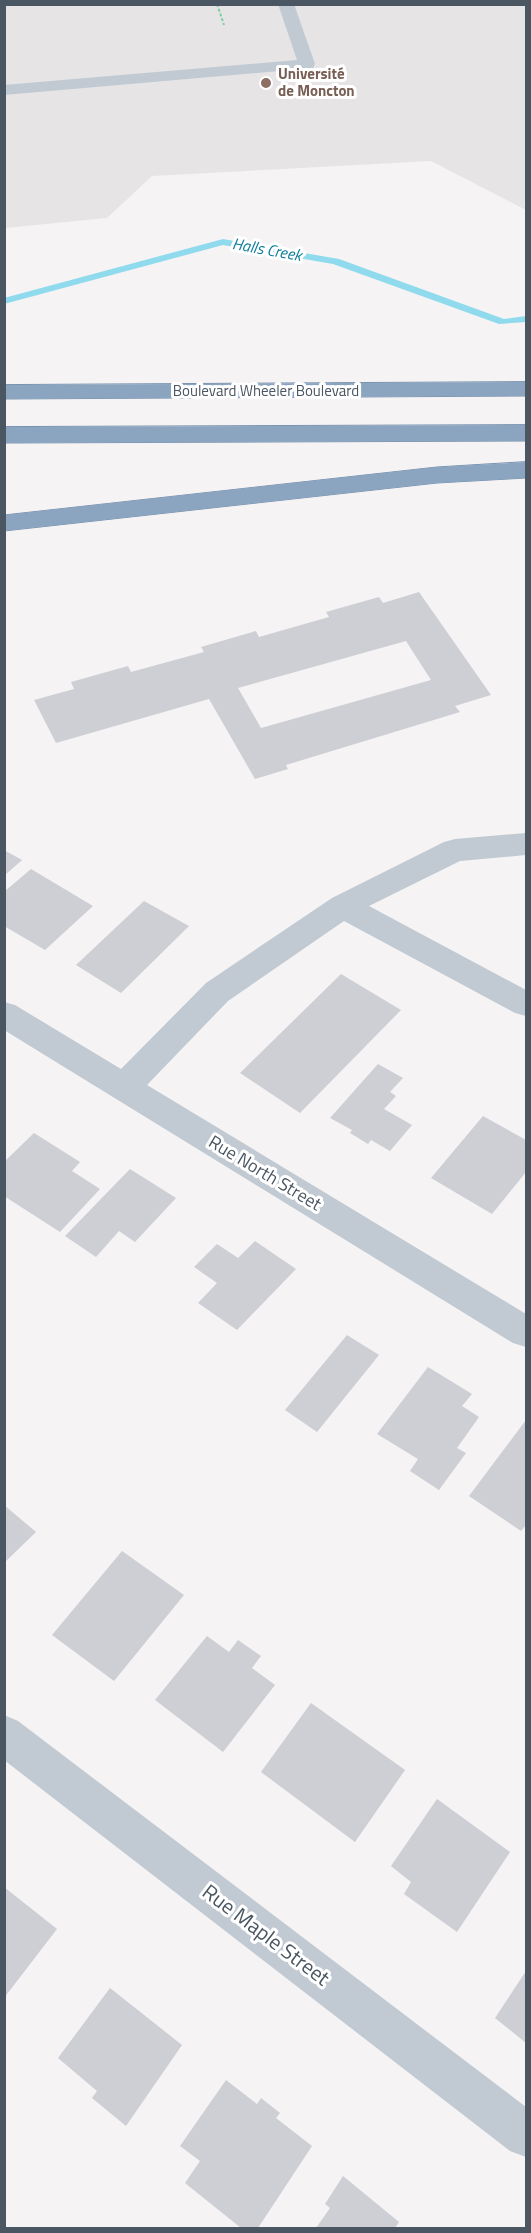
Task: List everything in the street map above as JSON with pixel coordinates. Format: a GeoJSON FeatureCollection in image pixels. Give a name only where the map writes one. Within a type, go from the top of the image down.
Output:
{"type":"FeatureCollection","features":[{"type":"Feature","properties":{"kind":"highway","name":"Boulevard Wheeler Boulevard"},"geometry":{"type":"LineString","coordinates":[[4,392],[526,389]]}},
{"type":"Feature","properties":{"kind":"highway"},"geometry":{"type":"LineString","coordinates":[[4,435],[526,433]]}},
{"type":"Feature","properties":{"kind":"highway"},"geometry":{"type":"LineString","coordinates":[[4,523],[437,475],[526,470]]}},
{"type":"Feature","properties":{"kind":"street"},"geometry":{"type":"LineString","coordinates":[[123,1088],[216,992],[343,906],[455,850],[526,844]]}},
{"type":"Feature","properties":{"kind":"street"},"geometry":{"type":"LineString","coordinates":[[343,906],[526,1004]]}},
{"type":"Feature","properties":{"kind":"street","name":"Rue North Street"},"geometry":{"type":"LineString","coordinates":[[4,1014],[526,1332]]}},
{"type":"Feature","properties":{"kind":"street","name":"Rue Maple Street"},"geometry":{"type":"LineString","coordinates":[[4,1735],[526,2135]]}},
{"type":"Feature","properties":{"kind":"lane"},"geometry":{"type":"LineString","coordinates":[[4,90],[307,64],[286,4]]}},
{"type":"Feature","properties":{"kind":"path"},"geometry":{"type":"LineString","coordinates":[[217,4],[224,26]]}},
{"type":"Feature","properties":{"kind":"shaded area","name":"Université de Moncton"},"geometry":{"type":"Polygon","coordinates":[[[5,5],[526,5],[526,210],[431,161],[152,176],[107,218],[5,228],[5,5]]]}},
{"type":"Feature","properties":{"kind":"building"},"geometry":{"type":"Polygon","coordinates":[[[419,592],[491,695],[455,706],[460,712],[286,765],[288,769],[255,779],[209,699],[56,743],[34,700],[74,689],[71,682],[128,666],[131,672],[204,652],[201,647],[256,631],[259,637],[329,617],[326,612],[379,597],[383,603],[419,592]],[[406,641],[238,688],[261,728],[431,680],[406,641]]]}},
{"type":"Feature","properties":{"kind":"building"},"geometry":{"type":"Polygon","coordinates":[[[4,850],[22,860],[4,876],[4,850]]]}},
{"type":"Feature","properties":{"kind":"building"},"geometry":{"type":"Polygon","coordinates":[[[31,869],[93,906],[45,950],[4,926],[4,892],[31,869]]]}},
{"type":"Feature","properties":{"kind":"building"},"geometry":{"type":"Polygon","coordinates":[[[144,901],[189,926],[121,993],[76,965],[144,901]]]}},
{"type":"Feature","properties":{"kind":"building"},"geometry":{"type":"Polygon","coordinates":[[[341,974],[401,1010],[300,1113],[240,1073],[341,974]]]}},
{"type":"Feature","properties":{"kind":"building"},"geometry":{"type":"Polygon","coordinates":[[[378,1064],[403,1078],[390,1092],[396,1096],[384,1109],[412,1125],[390,1151],[371,1140],[368,1144],[350,1133],[352,1130],[330,1118],[378,1064]]]}},
{"type":"Feature","properties":{"kind":"building"},"geometry":{"type":"Polygon","coordinates":[[[483,1116],[526,1140],[526,1172],[492,1214],[431,1178],[483,1116]]]}},
{"type":"Feature","properties":{"kind":"building"},"geometry":{"type":"Polygon","coordinates":[[[34,1133],[80,1162],[72,1171],[100,1189],[60,1232],[4,1196],[4,1162],[34,1133]]]}},
{"type":"Feature","properties":{"kind":"building"},"geometry":{"type":"Polygon","coordinates":[[[130,1169],[176,1198],[135,1242],[119,1231],[96,1257],[65,1236],[130,1169]]]}},
{"type":"Feature","properties":{"kind":"building"},"geometry":{"type":"Polygon","coordinates":[[[255,1241],[296,1269],[237,1330],[198,1303],[217,1283],[194,1267],[217,1244],[238,1258],[255,1241]]]}},
{"type":"Feature","properties":{"kind":"building"},"geometry":{"type":"Polygon","coordinates":[[[347,1335],[379,1355],[317,1432],[285,1410],[347,1335]]]}},
{"type":"Feature","properties":{"kind":"building"},"geometry":{"type":"Polygon","coordinates":[[[428,1367],[472,1394],[462,1406],[479,1417],[457,1448],[466,1453],[439,1490],[410,1471],[418,1459],[377,1434],[428,1367]]]}},
{"type":"Feature","properties":{"kind":"building"},"geometry":{"type":"Polygon","coordinates":[[[526,1420],[526,1525],[521,1531],[469,1496],[526,1420]]]}},
{"type":"Feature","properties":{"kind":"building"},"geometry":{"type":"Polygon","coordinates":[[[4,1505],[36,1532],[4,1563],[4,1505]]]}},
{"type":"Feature","properties":{"kind":"building"},"geometry":{"type":"Polygon","coordinates":[[[122,1551],[184,1595],[114,1681],[52,1635],[122,1551]]]}},
{"type":"Feature","properties":{"kind":"building"},"geometry":{"type":"Polygon","coordinates":[[[207,1636],[229,1652],[238,1640],[261,1656],[252,1668],[275,1685],[223,1752],[155,1700],[207,1636]]]}},
{"type":"Feature","properties":{"kind":"building"},"geometry":{"type":"Polygon","coordinates":[[[311,1703],[405,1770],[355,1842],[261,1772],[311,1703]]]}},
{"type":"Feature","properties":{"kind":"building"},"geometry":{"type":"Polygon","coordinates":[[[437,1799],[510,1852],[457,1932],[404,1894],[411,1882],[391,1866],[437,1799]]]}},
{"type":"Feature","properties":{"kind":"building"},"geometry":{"type":"Polygon","coordinates":[[[4,1887],[57,1929],[4,1998],[4,1887]]]}},
{"type":"Feature","properties":{"kind":"building"},"geometry":{"type":"Polygon","coordinates":[[[526,1971],[526,2043],[495,2018],[526,1971]]]}},
{"type":"Feature","properties":{"kind":"building"},"geometry":{"type":"Polygon","coordinates":[[[110,1988],[182,2045],[126,2126],[92,2098],[97,2091],[58,2058],[110,1988]]]}},
{"type":"Feature","properties":{"kind":"building"},"geometry":{"type":"Polygon","coordinates":[[[226,2080],[257,2104],[261,2098],[280,2113],[276,2118],[312,2146],[258,2228],[241,2228],[185,2183],[200,2161],[180,2146],[226,2080]]]}},
{"type":"Feature","properties":{"kind":"building"},"geometry":{"type":"Polygon","coordinates":[[[343,2176],[399,2222],[395,2228],[316,2228],[330,2208],[325,2204],[343,2176]]]}},
{"type":"Feature","properties":{"kind":"waterway","name":"Halls Creek"},"geometry":{"type":"LineString","coordinates":[[4,301],[223,242],[335,261],[503,322],[526,319]]}},
{"type":"Feature","properties":{"kind":"place","name":"Université de Moncton"},"geometry":{"type":"Point","coordinates":[266,83]}}]}
